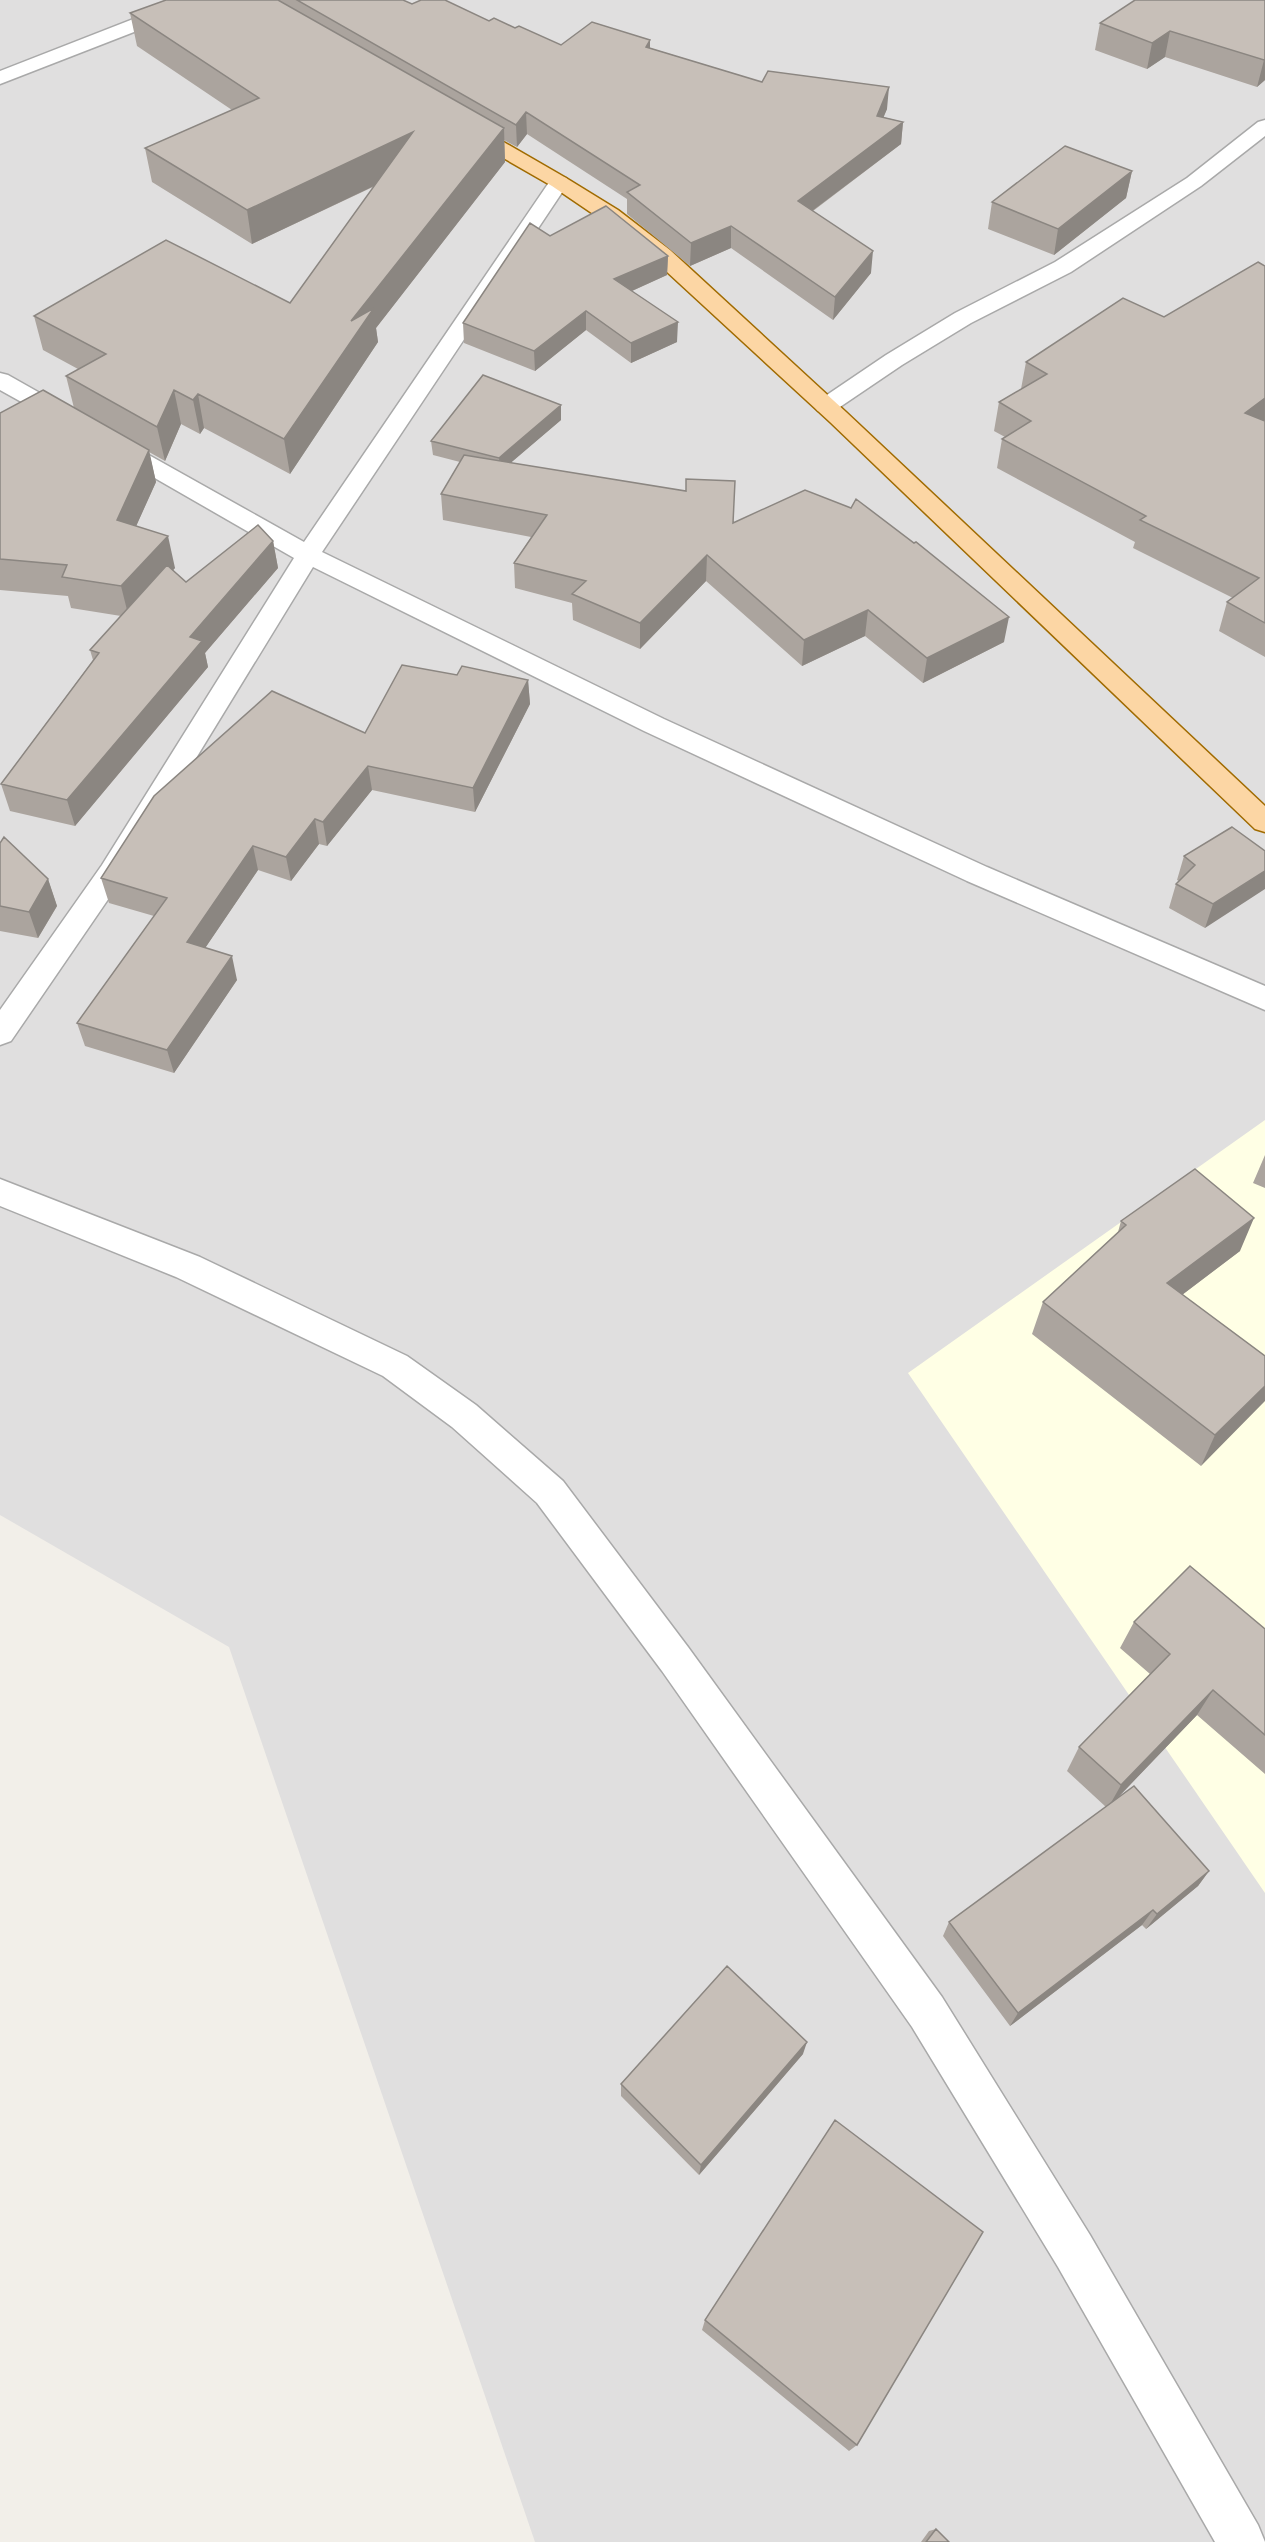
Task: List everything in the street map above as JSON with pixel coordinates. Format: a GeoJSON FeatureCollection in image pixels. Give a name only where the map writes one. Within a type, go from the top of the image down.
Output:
{"type":"FeatureCollection","features":[{"type":"Feature","properties":{"kind":"main road"},"geometry":{"type":"LineString","coordinates":[[447,117],[610,215],[662,255],[826,406],[1265,822]]}},
{"type":"Feature","properties":{"kind":"street"},"geometry":{"type":"LineString","coordinates":[[143,0],[180,7]]}},
{"type":"Feature","properties":{"kind":"street"},"geometry":{"type":"LineString","coordinates":[[0,78],[199,0]]}},
{"type":"Feature","properties":{"kind":"street"},"geometry":{"type":"LineString","coordinates":[[826,406],[894,360],[963,318],[1063,267],[1194,182],[1265,126]]}},
{"type":"Feature","properties":{"kind":"street"},"geometry":{"type":"LineString","coordinates":[[0,1033],[112,872],[308,555],[558,182]]}},
{"type":"Feature","properties":{"kind":"street"},"geometry":{"type":"LineString","coordinates":[[0,380],[308,555],[654,725],[977,874],[1265,999]]}},
{"type":"Feature","properties":{"kind":"street"},"geometry":{"type":"LineString","coordinates":[[0,1192],[188,1267],[395,1366],[464,1416],[550,1492],[675,1659],[927,2012],[1074,2251],[1241,2542]]}},
{"type":"Feature","properties":{"kind":"shaded area"},"geometry":{"type":"Polygon","coordinates":[[[0,0],[1265,0],[1265,2542],[535,2542],[229,1647],[0,1515],[0,0]]]}},
{"type":"Feature","properties":{"kind":"shaded area"},"geometry":{"type":"Polygon","coordinates":[[[1265,1120],[1265,1893],[908,1373],[1265,1120]]]}},
{"type":"Feature","properties":{"kind":"building"},"geometry":{"type":"Polygon","coordinates":[[[166,0],[278,0],[504,128],[351,321],[374,308],[284,439],[198,394],[193,400],[174,390],[157,427],[66,376],[106,354],[34,316],[166,240],[290,303],[413,132],[247,210],[145,148],[259,98],[130,13],[166,0]]]}},
{"type":"Feature","properties":{"kind":"building"},"geometry":{"type":"Polygon","coordinates":[[[297,0],[403,0],[412,4],[421,0],[445,0],[489,21],[494,18],[515,28],[519,26],[561,45],[592,22],[650,40],[646,47],[762,82],[768,71],[889,87],[877,116],[903,122],[798,201],[873,251],[835,297],[731,226],[691,243],[627,192],[640,185],[526,112],[516,125],[297,0]]]}},
{"type":"Feature","properties":{"kind":"building"},"geometry":{"type":"Polygon","coordinates":[[[1135,0],[1265,0],[1265,59],[1170,31],[1152,43],[1100,23],[1135,0]]]}},
{"type":"Feature","properties":{"kind":"building"},"geometry":{"type":"Polygon","coordinates":[[[1065,146],[1132,171],[1058,229],[992,202],[1065,146]]]}},
{"type":"Feature","properties":{"kind":"building"},"geometry":{"type":"Polygon","coordinates":[[[606,206],[668,256],[614,279],[678,322],[631,343],[586,311],[534,351],[463,323],[530,223],[550,236],[606,206]]]}},
{"type":"Feature","properties":{"kind":"building"},"geometry":{"type":"Polygon","coordinates":[[[1258,262],[1265,266],[1265,398],[1245,413],[1265,421],[1265,623],[1227,602],[1259,578],[1140,520],[1146,516],[1002,439],[1031,421],[999,402],[1047,374],[1026,362],[1123,298],[1164,317],[1258,262]]]}},
{"type":"Feature","properties":{"kind":"building"},"geometry":{"type":"Polygon","coordinates":[[[483,375],[561,405],[499,458],[431,441],[483,375]]]}},
{"type":"Feature","properties":{"kind":"building"},"geometry":{"type":"Polygon","coordinates":[[[43,390],[149,450],[117,520],[168,536],[121,586],[62,577],[67,565],[0,559],[0,413],[43,390]]]}},
{"type":"Feature","properties":{"kind":"building"},"geometry":{"type":"Polygon","coordinates":[[[464,455],[686,491],[686,479],[735,481],[733,523],[805,490],[851,508],[856,499],[914,543],[916,542],[1009,617],[927,658],[868,610],[804,640],[707,555],[640,623],[572,594],[586,581],[514,563],[547,515],[441,494],[464,455]]]}},
{"type":"Feature","properties":{"kind":"building"},"geometry":{"type":"Polygon","coordinates":[[[258,525],[273,541],[190,637],[202,641],[67,800],[1,784],[99,653],[90,650],[167,565],[186,582],[258,525]]]}},
{"type":"Feature","properties":{"kind":"building"},"geometry":{"type":"Polygon","coordinates":[[[402,665],[457,675],[462,666],[528,680],[473,788],[368,766],[323,822],[315,819],[286,857],[253,846],[187,942],[232,956],[167,1050],[77,1023],[167,898],[101,878],[154,796],[272,691],[365,733],[402,665]]]}},
{"type":"Feature","properties":{"kind":"building"},"geometry":{"type":"Polygon","coordinates":[[[1232,827],[1265,851],[1265,871],[1213,904],[1176,884],[1195,865],[1184,856],[1232,827]]]}},
{"type":"Feature","properties":{"kind":"building"},"geometry":{"type":"Polygon","coordinates":[[[4,837],[48,879],[29,912],[0,906],[0,843],[4,837]]]}},
{"type":"Feature","properties":{"kind":"building"},"geometry":{"type":"Polygon","coordinates":[[[1195,1169],[1254,1218],[1167,1283],[1265,1356],[1265,1386],[1215,1435],[1043,1302],[1126,1225],[1121,1221],[1195,1169]]]}},
{"type":"Feature","properties":{"kind":"building"},"geometry":{"type":"Polygon","coordinates":[[[1190,1566],[1265,1629],[1265,1735],[1213,1690],[1121,1785],[1079,1747],[1170,1654],[1134,1622],[1190,1566]]]}},
{"type":"Feature","properties":{"kind":"building"},"geometry":{"type":"Polygon","coordinates":[[[1134,1786],[1209,1871],[1157,1914],[1153,1910],[1018,2013],[949,1922],[1134,1786]]]}},
{"type":"Feature","properties":{"kind":"building"},"geometry":{"type":"Polygon","coordinates":[[[727,1966],[807,2042],[701,2165],[621,2084],[727,1966]]]}},
{"type":"Feature","properties":{"kind":"building"},"geometry":{"type":"Polygon","coordinates":[[[835,2120],[983,2232],[857,2445],[705,2320],[835,2120]]]}},
{"type":"Feature","properties":{"kind":"building"},"geometry":{"type":"Polygon","coordinates":[[[936,2529],[949,2542],[926,2542],[936,2529]]]}}]}
